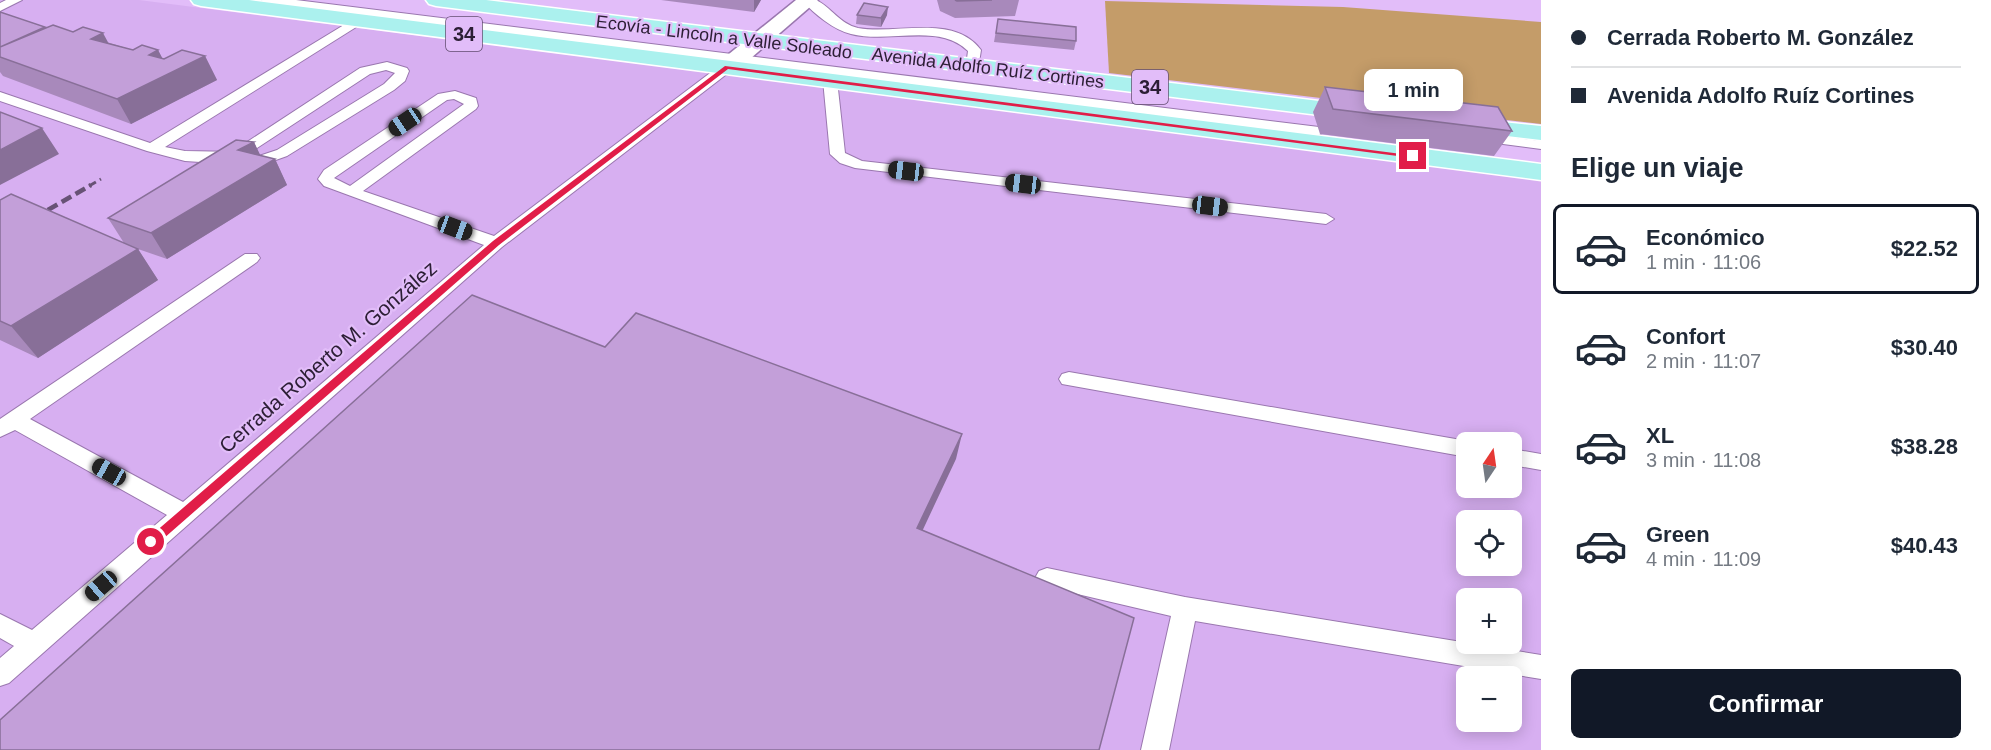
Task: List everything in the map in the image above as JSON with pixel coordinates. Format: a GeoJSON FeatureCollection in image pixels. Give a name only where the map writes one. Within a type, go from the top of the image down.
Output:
{"type":"FeatureCollection","features":[{"type":"Feature","properties":{"kind":"main road","name":"Avenida Adolfo Ruíz Cortines"},"geometry":{"type":"LineString","coordinates":[[201,0],[357,21],[743,54],[861,42],[973,66],[1378,115]]}},
{"type":"Feature","properties":{"kind":"main road","name":"Avenida Adolfo Ruíz Cortines"},"geometry":{"type":"LineString","coordinates":[[436,0],[743,54],[830,81],[1541,172]]}},
{"type":"Feature","properties":{"kind":"main road"},"geometry":{"type":"LineString","coordinates":[[1448,123],[1541,133]]}},
{"type":"Feature","properties":{"kind":"street"},"geometry":{"type":"LineString","coordinates":[[743,54],[808,0]]}},
{"type":"Feature","properties":{"kind":"lane"},"geometry":{"type":"LineString","coordinates":[[0,7],[16,0]]}},
{"type":"Feature","properties":{"kind":"lane","name":"Ecovía - Lincoln a Valle Soleado"},"geometry":{"type":"LineString","coordinates":[[267,0],[743,54],[1319,131]]}},
{"type":"Feature","properties":{"kind":"lane"},"geometry":{"type":"LineString","coordinates":[[334,0],[743,54],[1314,117]]}},
{"type":"Feature","properties":{"kind":"lane"},"geometry":{"type":"LineString","coordinates":[[808,0],[845,27],[861,42]]}},
{"type":"Feature","properties":{"kind":"lane"},"geometry":{"type":"LineString","coordinates":[[152,148],[357,21]]}},
{"type":"Feature","properties":{"kind":"lane","name":"Cerrada Roberto M. González"},"geometry":{"type":"LineString","coordinates":[[0,674],[496,243],[743,54]]}},
{"type":"Feature","properties":{"kind":"lane"},"geometry":{"type":"LineString","coordinates":[[0,96],[152,148],[201,158],[247,156],[259,160],[282,153],[389,87],[400,78],[402,71],[387,66],[365,71],[252,145],[245,151],[247,156]]}},
{"type":"Feature","properties":{"kind":"lane"},"geometry":{"type":"LineString","coordinates":[[830,81],[838,154],[845,160],[860,165],[1326,219]]}},
{"type":"Feature","properties":{"kind":"lane"},"geometry":{"type":"LineString","coordinates":[[351,192],[471,106],[473,102],[455,94],[443,97],[327,176],[330,183],[351,192],[496,243]]}},
{"type":"Feature","properties":{"kind":"lane"},"geometry":{"type":"LineString","coordinates":[[1485,138],[1541,145]]}},
{"type":"Feature","properties":{"kind":"lane"},"geometry":{"type":"LineString","coordinates":[[1492,152],[1541,159]]}},
{"type":"Feature","properties":{"kind":"lane"},"geometry":{"type":"LineString","coordinates":[[184,513],[7,424],[251,258]]}},
{"type":"Feature","properties":{"kind":"lane"},"geometry":{"type":"LineString","coordinates":[[1069,379],[1456,447]]}},
{"type":"Feature","properties":{"kind":"lane"},"geometry":{"type":"LineString","coordinates":[[1522,459],[1541,462]]}},
{"type":"Feature","properties":{"kind":"lane"},"geometry":{"type":"LineString","coordinates":[[1047,578],[1185,608],[1541,667]]}},
{"type":"Feature","properties":{"kind":"lane"},"geometry":{"type":"LineString","coordinates":[[1155,750],[1185,608]]}},
{"type":"Feature","properties":{"kind":"lane"},"geometry":{"type":"LineString","coordinates":[[0,625],[34,644]]}},
{"type":"Feature","properties":{"kind":"shaded area"},"geometry":{"type":"Polygon","coordinates":[[[0,0],[139,0],[1541,179],[1541,750],[0,750],[0,0]]]}},
{"type":"Feature","properties":{"kind":"shaded area"},"geometry":{"type":"Polygon","coordinates":[[[1105,1],[1343,7],[1541,22],[1541,124],[1109,73],[1105,1]]]}},
{"type":"Feature","properties":{"kind":"building"},"geometry":{"type":"Polygon","coordinates":[[[864,3],[888,7],[881,18],[857,15],[864,3]]]}},
{"type":"Feature","properties":{"kind":"building"},"geometry":{"type":"Polygon","coordinates":[[[0,12],[45,27],[0,47],[0,12]]]}},
{"type":"Feature","properties":{"kind":"building"},"geometry":{"type":"Polygon","coordinates":[[[998,19],[1076,27],[1076,41],[996,33],[998,19]]]}},
{"type":"Feature","properties":{"kind":"building"},"geometry":{"type":"Polygon","coordinates":[[[53,25],[73,32],[83,27],[103,33],[91,39],[133,50],[142,45],[158,50],[149,55],[164,59],[182,50],[205,56],[117,99],[0,57],[0,47],[53,25]]]}},
{"type":"Feature","properties":{"kind":"building"},"geometry":{"type":"Polygon","coordinates":[[[1325,87],[1498,107],[1512,131],[1333,109],[1325,87]]]}},
{"type":"Feature","properties":{"kind":"building"},"geometry":{"type":"Polygon","coordinates":[[[0,112],[42,128],[0,150],[0,112]]]}},
{"type":"Feature","properties":{"kind":"building"},"geometry":{"type":"Polygon","coordinates":[[[236,140],[254,142],[238,150],[275,159],[151,233],[108,218],[236,140]]]}},
{"type":"Feature","properties":{"kind":"building"},"geometry":{"type":"Polygon","coordinates":[[[11,194],[138,249],[11,326],[0,321],[0,200],[11,194]]]}},
{"type":"Feature","properties":{"kind":"building"},"geometry":{"type":"Polygon","coordinates":[[[472,295],[605,347],[636,313],[962,434],[917,528],[1134,618],[1099,750],[0,750],[0,720],[472,295]]]}},
{"type":"Feature","properties":{"kind":"railway"},"geometry":{"type":"LineString","coordinates":[[89,186],[101,179]]}},
{"type":"Feature","properties":{"kind":"railway"},"geometry":{"type":"LineString","coordinates":[[34,218],[91,185]]}},
{"type":"Feature","properties":{"kind":"route"},"geometry":{"type":"LineString","coordinates":[[151,542],[496,243],[727,67],[1413,156]]}}]}
